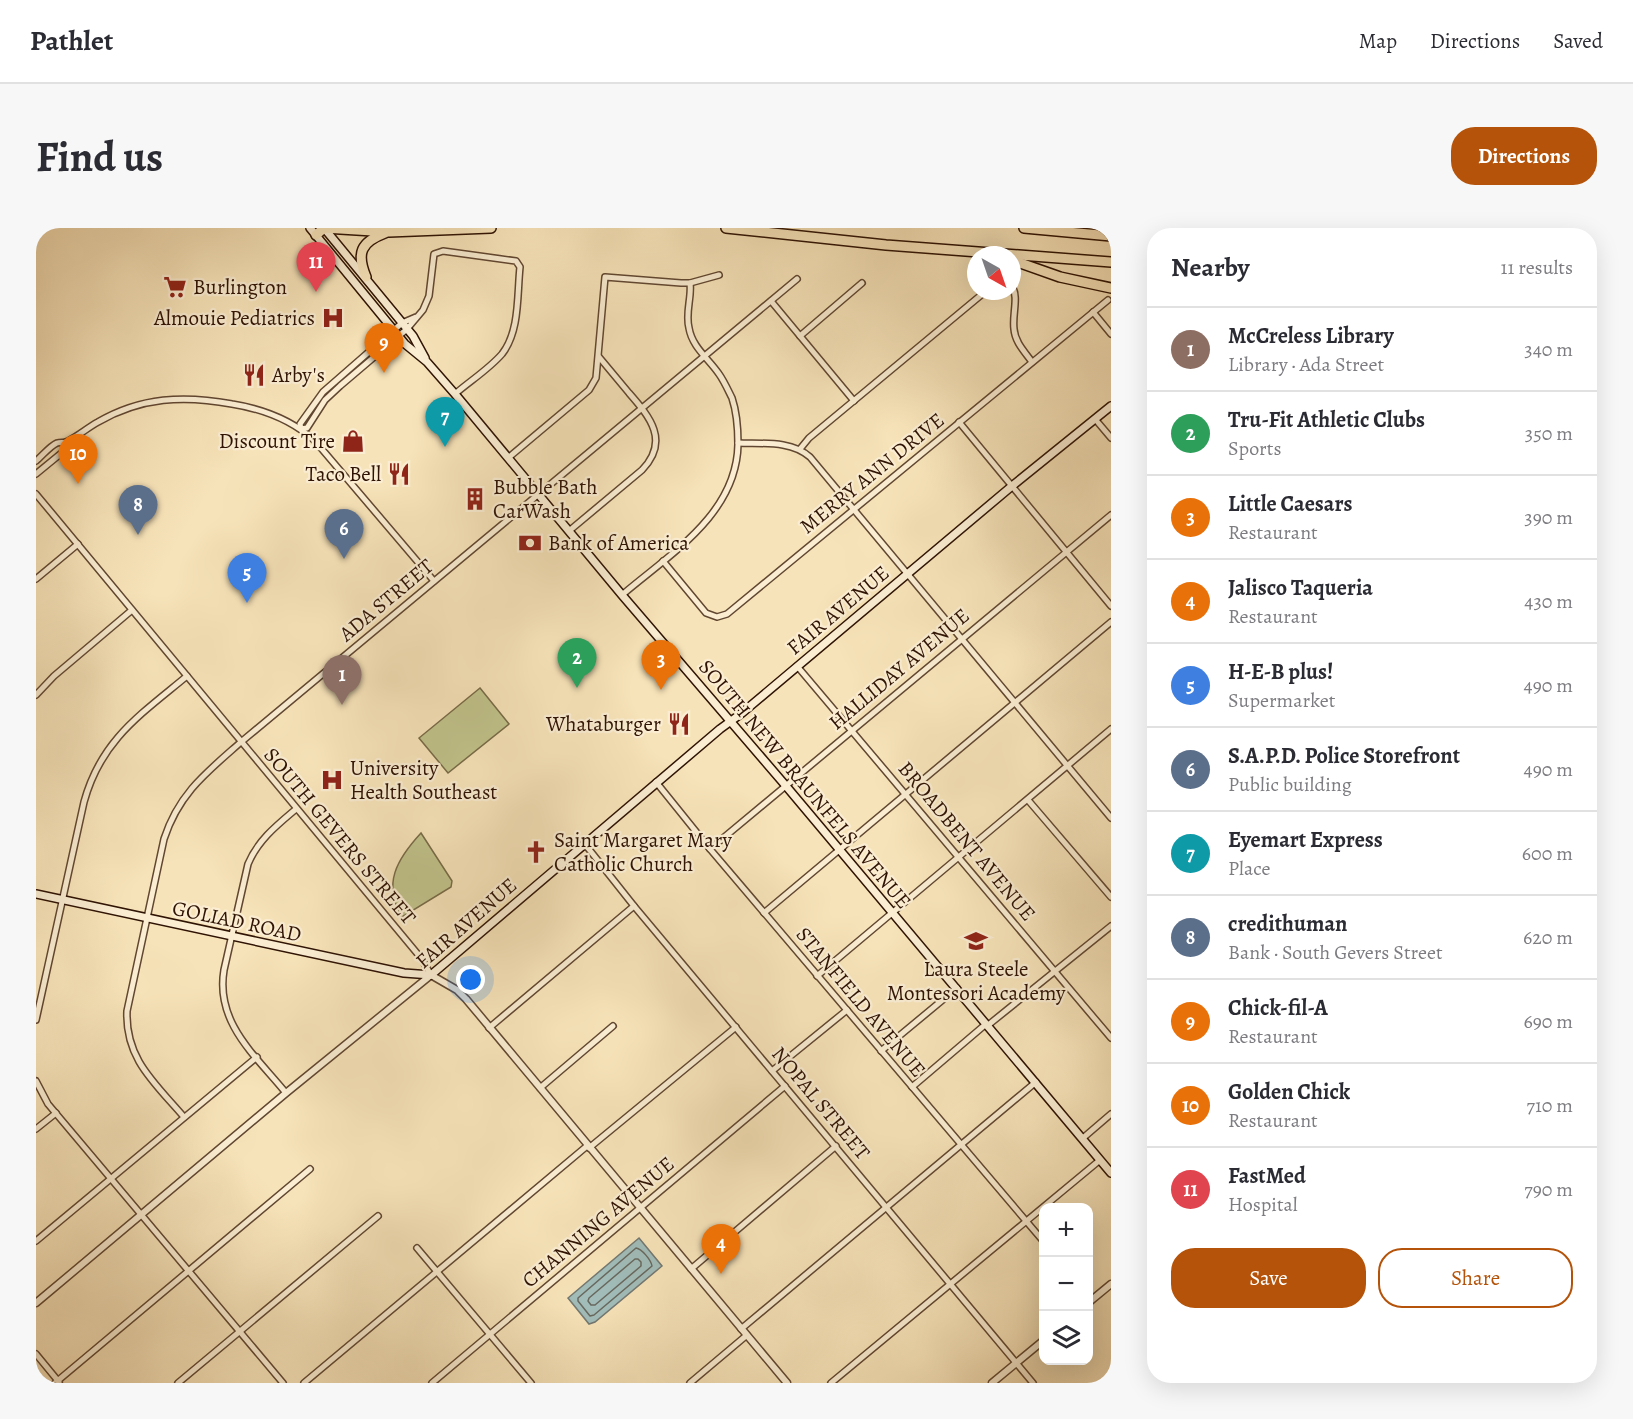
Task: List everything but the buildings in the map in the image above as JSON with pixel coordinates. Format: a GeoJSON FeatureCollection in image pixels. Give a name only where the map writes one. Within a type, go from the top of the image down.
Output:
{"type":"FeatureCollection","features":[{"type":"Feature","properties":{"kind":"highway"},"geometry":{"type":"LineString","coordinates":[[313,231],[324,228],[389,232],[491,228]]}},
{"type":"Feature","properties":{"kind":"highway"},"geometry":{"type":"LineString","coordinates":[[726,228],[967,252]]}},
{"type":"Feature","properties":{"kind":"highway"},"geometry":{"type":"LineString","coordinates":[[1023,228],[1111,236]]}},
{"type":"Feature","properties":{"kind":"highway"},"geometry":{"type":"LineString","coordinates":[[366,277],[360,256],[366,243],[372,238],[389,232]]}},
{"type":"Feature","properties":{"kind":"highway"},"geometry":{"type":"LineString","coordinates":[[1021,256],[1111,262]]}},
{"type":"Feature","properties":{"kind":"highway"},"geometry":{"type":"LineString","coordinates":[[1021,263],[1060,277],[1111,288]]}},
{"type":"Feature","properties":{"kind":"main road","name":"SOUTH NEW BRAUNFELS AVENUE"},"geometry":{"type":"LineString","coordinates":[[324,228],[405,326],[427,362]]}},
{"type":"Feature","properties":{"kind":"main road","name":"SOUTH NEW BRAUNFELS AVENUE"},"geometry":{"type":"LineString","coordinates":[[313,231],[405,344],[427,362],[455,394],[1111,1173]]}},
{"type":"Feature","properties":{"kind":"main road","name":"FAIR AVENUE"},"geometry":{"type":"LineString","coordinates":[[431,975],[656,782],[1111,406]]}},
{"type":"Feature","properties":{"kind":"main road","name":"GOLIAD ROAD"},"geometry":{"type":"LineString","coordinates":[[36,894],[404,973],[431,975]]}},
{"type":"Feature","properties":{"kind":"street"},"geometry":{"type":"LineString","coordinates":[[302,429],[307,428],[325,400],[339,386],[423,310],[429,296],[434,254],[443,251],[516,261],[519,263],[514,325],[510,340],[502,354],[455,394]]}},
{"type":"Feature","properties":{"kind":"street"},"geometry":{"type":"LineString","coordinates":[[508,458],[589,390],[596,378],[605,277],[690,283],[720,275]]}},
{"type":"Feature","properties":{"kind":"street","name":"ADA STREET"},"geometry":{"type":"LineString","coordinates":[[184,1117],[138,1062],[131,1049],[127,1011],[165,839],[173,815],[194,784],[241,742],[797,279]]}},
{"type":"Feature","properties":{"kind":"street"},"geometry":{"type":"LineString","coordinates":[[622,595],[705,524],[721,502],[732,478],[738,443],[737,421],[731,398],[719,374],[694,342],[689,329],[690,283]]}},
{"type":"Feature","properties":{"kind":"street"},"geometry":{"type":"LineString","coordinates":[[800,336],[862,283]]}},
{"type":"Feature","properties":{"kind":"street"},"geometry":{"type":"LineString","coordinates":[[800,450],[809,438],[975,300]]}},
{"type":"Feature","properties":{"kind":"street"},"geometry":{"type":"LineString","coordinates":[[1015,300],[1013,324],[1015,335],[1032,362]]}},
{"type":"Feature","properties":{"kind":"street","name":"MERRY ANN DRIVE"},"geometry":{"type":"LineString","coordinates":[[663,561],[706,613],[717,617],[722,616],[1108,300]]}},
{"type":"Feature","properties":{"kind":"street"},"geometry":{"type":"LineString","coordinates":[[771,301],[854,401]]}},
{"type":"Feature","properties":{"kind":"street"},"geometry":{"type":"LineString","coordinates":[[1093,312],[1111,334]]}},
{"type":"Feature","properties":{"kind":"street"},"geometry":{"type":"LineString","coordinates":[[569,531],[642,470],[651,460],[655,447],[655,429],[652,421],[598,357]]}},
{"type":"Feature","properties":{"kind":"street"},"geometry":{"type":"LineString","coordinates":[[36,461],[57,443],[66,442],[99,421],[142,404],[173,398],[209,400],[248,407],[271,414],[302,429],[326,453],[434,581]]}},
{"type":"Feature","properties":{"kind":"street"},"geometry":{"type":"LineString","coordinates":[[1095,419],[1111,438]]}},
{"type":"Feature","properties":{"kind":"street"},"geometry":{"type":"LineString","coordinates":[[959,422],[1111,606]]}},
{"type":"Feature","properties":{"kind":"street"},"geometry":{"type":"LineString","coordinates":[[36,474],[64,451],[66,442]]}},
{"type":"Feature","properties":{"kind":"street"},"geometry":{"type":"LineString","coordinates":[[738,443],[783,445],[800,450],[810,457],[1111,818]]}},
{"type":"Feature","properties":{"kind":"street","name":"SOUTH GEVERS STREET"},"geometry":{"type":"LineString","coordinates":[[36,494],[421,958],[431,975],[457,990],[787,1383]]}},
{"type":"Feature","properties":{"kind":"street","name":"HALLIDAY AVENUE"},"geometry":{"type":"LineString","coordinates":[[710,849],[1111,515]]}},
{"type":"Feature","properties":{"kind":"street"},"geometry":{"type":"LineString","coordinates":[[36,579],[78,544]]}},
{"type":"Feature","properties":{"kind":"street"},"geometry":{"type":"LineString","coordinates":[[36,695],[54,676],[132,610]]}},
{"type":"Feature","properties":{"kind":"street"},"geometry":{"type":"LineString","coordinates":[[764,913],[1111,622]]}},
{"type":"Feature","properties":{"kind":"street","name":"BROADBENT AVENUE"},"geometry":{"type":"LineString","coordinates":[[797,666],[1111,1038]]}},
{"type":"Feature","properties":{"kind":"street"},"geometry":{"type":"LineString","coordinates":[[36,1020],[88,787],[108,748],[128,726],[187,676]]}},
{"type":"Feature","properties":{"kind":"street"},"geometry":{"type":"LineString","coordinates":[[817,976],[1111,729]]}},
{"type":"Feature","properties":{"kind":"street","name":"STANFIELD AVENUE"},"geometry":{"type":"LineString","coordinates":[[656,782],[817,976],[1039,1236]]}},
{"type":"Feature","properties":{"kind":"street"},"geometry":{"type":"LineString","coordinates":[[1028,800],[1111,897]]}},
{"type":"Feature","properties":{"kind":"street"},"geometry":{"type":"LineString","coordinates":[[286,1093],[232,1026],[224,1003],[222,978],[245,872],[251,856],[268,833],[296,809]]}},
{"type":"Feature","properties":{"kind":"street","name":"NOPAL STREET"},"geometry":{"type":"LineString","coordinates":[[584,843],[634,906],[1033,1383]]}},
{"type":"Feature","properties":{"kind":"street"},"geometry":{"type":"LineString","coordinates":[[489,1028],[634,906]]}},
{"type":"Feature","properties":{"kind":"street"},"geometry":{"type":"LineString","coordinates":[[912,1087],[1111,926]]}},
{"type":"Feature","properties":{"kind":"street","name":"FAIR AVENUE"},"geometry":{"type":"LineString","coordinates":[[36,1303],[286,1093],[431,975]]}},
{"type":"Feature","properties":{"kind":"street"},"geometry":{"type":"LineString","coordinates":[[881,1051],[957,988]]}},
{"type":"Feature","properties":{"kind":"street"},"geometry":{"type":"LineString","coordinates":[[772,1071],[847,1010]]}},
{"type":"Feature","properties":{"kind":"street"},"geometry":{"type":"LineString","coordinates":[[540,1088],[613,1026]]}},
{"type":"Feature","properties":{"kind":"street"},"geometry":{"type":"LineString","coordinates":[[304,1383],[736,1027]]}},
{"type":"Feature","properties":{"kind":"street"},"geometry":{"type":"LineString","coordinates":[[36,1241],[257,1057]]}},
{"type":"Feature","properties":{"kind":"street"},"geometry":{"type":"LineString","coordinates":[[36,1081],[43,1097],[56,1113],[283,1383]]}},
{"type":"Feature","properties":{"kind":"street"},"geometry":{"type":"LineString","coordinates":[[741,1329],[1036,1082]]}},
{"type":"Feature","properties":{"kind":"street","name":"CHANNING AVENUE"},"geometry":{"type":"LineString","coordinates":[[432,1383],[784,1086]]}},
{"type":"Feature","properties":{"kind":"street"},"geometry":{"type":"LineString","coordinates":[[36,1129],[56,1113]]}},
{"type":"Feature","properties":{"kind":"street"},"geometry":{"type":"LineString","coordinates":[[1083,1138],[1111,1114]]}},
{"type":"Feature","properties":{"kind":"street"},"geometry":{"type":"LineString","coordinates":[[691,1269],[836,1146]]}},
{"type":"Feature","properties":{"kind":"street"},"geometry":{"type":"LineString","coordinates":[[831,1383],[1100,1160]]}},
{"type":"Feature","properties":{"kind":"street"},"geometry":{"type":"LineString","coordinates":[[36,1354],[57,1382],[310,1169]]}},
{"type":"Feature","properties":{"kind":"street"},"geometry":{"type":"LineString","coordinates":[[178,1383],[378,1216]]}},
{"type":"Feature","properties":{"kind":"street"},"geometry":{"type":"LineString","coordinates":[[417,1248],[531,1383]]}},
{"type":"Feature","properties":{"kind":"street"},"geometry":{"type":"LineString","coordinates":[[1093,1297],[1111,1284]]}},
{"type":"Feature","properties":{"kind":"street"},"geometry":{"type":"LineString","coordinates":[[690,1383],[747,1335]]}},
{"type":"Feature","properties":{"kind":"street"},"geometry":{"type":"LineString","coordinates":[[992,1383],[1039,1344]]}},
{"type":"Feature","properties":{"kind":"green space"},"geometry":{"type":"Polygon","coordinates":[[[480,688],[509,724],[448,773],[419,738],[480,688]]]}},
{"type":"Feature","properties":{"kind":"green space"},"geometry":{"type":"Polygon","coordinates":[[[421,833],[452,881],[451,887],[402,917],[393,894],[395,872],[405,852],[421,833]]]}},
{"type":"Feature","properties":{"kind":"water"},"geometry":{"type":"Polygon","coordinates":[[[639,1238],[662,1266],[595,1322],[589,1324],[568,1298],[639,1238]]]}},
{"type":"Feature","properties":{"kind":"place","name":"Burlington"},"geometry":{"type":"Point","coordinates":[175,287]}},
{"type":"Feature","properties":{"kind":"place","name":"FastMed"},"geometry":{"type":"Point","coordinates":[316,292]}},
{"type":"Feature","properties":{"kind":"place","name":"Almouie Pediatrics"},"geometry":{"type":"Point","coordinates":[333,318]}},
{"type":"Feature","properties":{"kind":"place","name":"Chick-fil-A"},"geometry":{"type":"Point","coordinates":[384,373]}},
{"type":"Feature","properties":{"kind":"place","name":"Arby's"},"geometry":{"type":"Point","coordinates":[254,375]}},
{"type":"Feature","properties":{"kind":"place","name":"Discount Tire"},"geometry":{"type":"Point","coordinates":[353,441]}},
{"type":"Feature","properties":{"kind":"place","name":"Eyemart Express"},"geometry":{"type":"Point","coordinates":[445,447]}},
{"type":"Feature","properties":{"kind":"place","name":"Taco Bell"},"geometry":{"type":"Point","coordinates":[399,474]}},
{"type":"Feature","properties":{"kind":"place","name":"Golden Chick"},"geometry":{"type":"Point","coordinates":[78,484]}},
{"type":"Feature","properties":{"kind":"place","name":"Bubble Bath CarWash"},"geometry":{"type":"Point","coordinates":[475,499]}},
{"type":"Feature","properties":{"kind":"place","name":"credithuman"},"geometry":{"type":"Point","coordinates":[138,535]}},
{"type":"Feature","properties":{"kind":"place","name":"Bank of America"},"geometry":{"type":"Point","coordinates":[530,543]}},
{"type":"Feature","properties":{"kind":"place","name":"S.A.P.D. Police Storefront"},"geometry":{"type":"Point","coordinates":[344,559]}},
{"type":"Feature","properties":{"kind":"place","name":"H-E-B plus!"},"geometry":{"type":"Point","coordinates":[247,603]}},
{"type":"Feature","properties":{"kind":"place","name":"Tru-Fit Athletic Clubs"},"geometry":{"type":"Point","coordinates":[577,688]}},
{"type":"Feature","properties":{"kind":"place","name":"Little Caesars"},"geometry":{"type":"Point","coordinates":[661,690]}},
{"type":"Feature","properties":{"kind":"place","name":"McCreless Library"},"geometry":{"type":"Point","coordinates":[342,705]}},
{"type":"Feature","properties":{"kind":"place","name":"Whataburger"},"geometry":{"type":"Point","coordinates":[679,724]}},
{"type":"Feature","properties":{"kind":"place","name":"University Health Southeast"},"geometry":{"type":"Point","coordinates":[332,780]}},
{"type":"Feature","properties":{"kind":"place","name":"Saint Margaret Mary Catholic Church"},"geometry":{"type":"Point","coordinates":[536,852]}},
{"type":"Feature","properties":{"kind":"place","name":"Laura Steele Montessori Academy"},"geometry":{"type":"Point","coordinates":[976,941]}},
{"type":"Feature","properties":{"kind":"place","name":"Jalisco Taqueria"},"geometry":{"type":"Point","coordinates":[721,1274]}}]}
